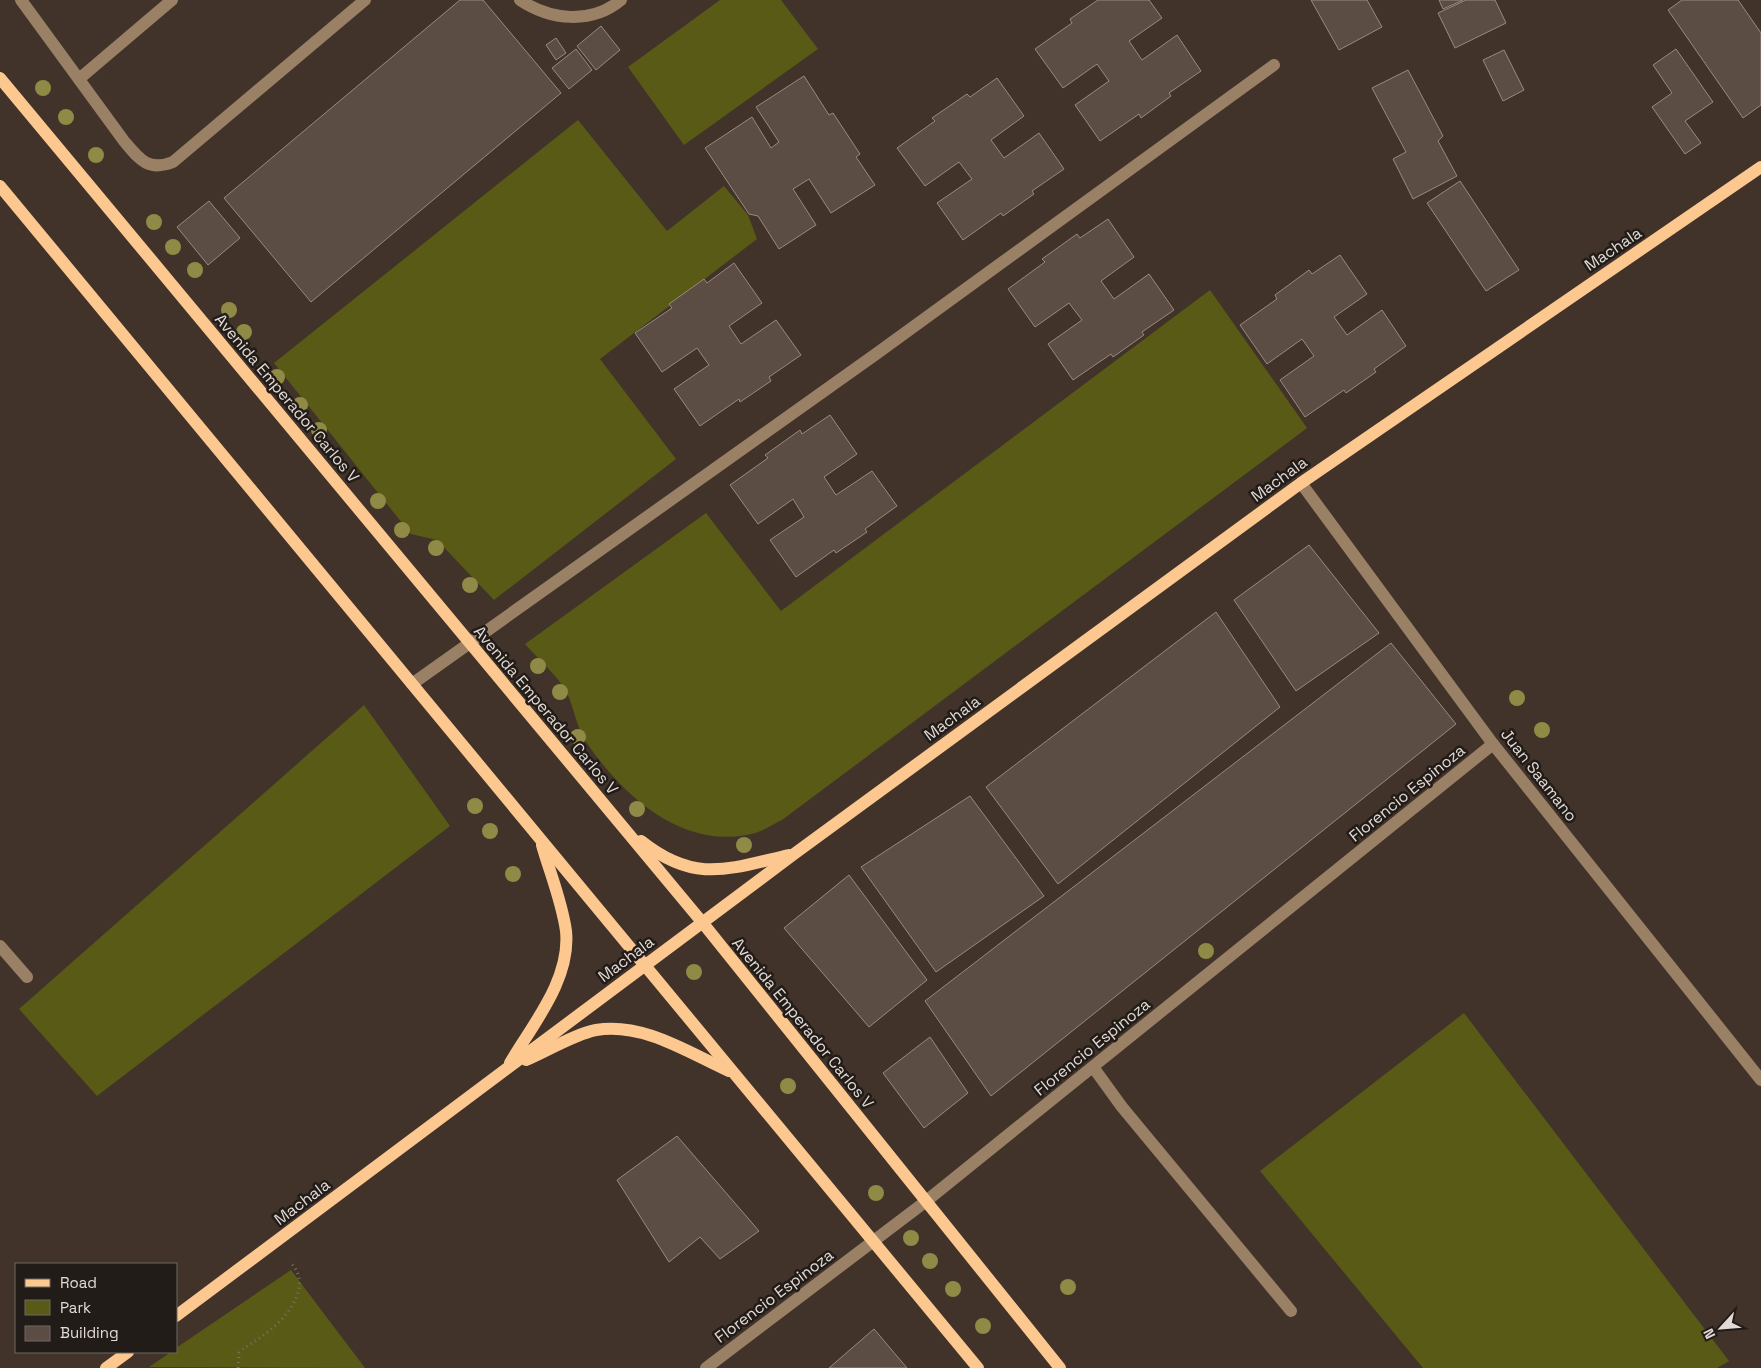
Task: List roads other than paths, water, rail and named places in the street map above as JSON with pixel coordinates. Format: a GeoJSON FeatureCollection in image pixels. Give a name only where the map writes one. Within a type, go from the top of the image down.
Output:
{"type":"FeatureCollection","features":[{"type":"Feature","properties":{"kind":"main road","name":"Avenida Emperador Carlos V"},"geometry":{"type":"LineString","coordinates":[[0,78],[702,922],[1060,1368]]}},
{"type":"Feature","properties":{"kind":"main road","name":"Machala"},"geometry":{"type":"LineString","coordinates":[[178,1315],[702,922],[1301,483],[1761,167]]}},
{"type":"Feature","properties":{"kind":"main road"},"geometry":{"type":"LineString","coordinates":[[0,186],[978,1368]]}},
{"type":"Feature","properties":{"kind":"main road"},"geometry":{"type":"LineString","coordinates":[[620,824],[661,857],[700,869],[726,869],[794,854]]}},
{"type":"Feature","properties":{"kind":"main road"},"geometry":{"type":"LineString","coordinates":[[506,1069],[553,992],[565,953],[566,932],[562,910],[540,838]]}},
{"type":"Feature","properties":{"kind":"main road"},"geometry":{"type":"LineString","coordinates":[[506,1069],[595,1030],[618,1029],[650,1034],[734,1073]]}},
{"type":"Feature","properties":{"kind":"main road"},"geometry":{"type":"LineString","coordinates":[[106,1368],[127,1353]]}},
{"type":"Feature","properties":{"kind":"street"},"geometry":{"type":"LineString","coordinates":[[21,0],[124,142],[138,158],[150,165],[162,166],[173,162],[365,0]]}},
{"type":"Feature","properties":{"kind":"street"},"geometry":{"type":"LineString","coordinates":[[79,79],[172,0]]}},
{"type":"Feature","properties":{"kind":"street"},"geometry":{"type":"LineString","coordinates":[[520,0],[536,11],[574,19],[613,7],[621,0]]}},
{"type":"Feature","properties":{"kind":"street"},"geometry":{"type":"LineString","coordinates":[[412,684],[468,642],[883,349],[1274,65]]}},
{"type":"Feature","properties":{"kind":"street","name":"Juan Saamano"},"geometry":{"type":"LineString","coordinates":[[1301,483],[1493,744],[1761,1080]]}},
{"type":"Feature","properties":{"kind":"street","name":"Florencio Espinoza"},"geometry":{"type":"LineString","coordinates":[[706,1368],[925,1202],[1493,744]]}},
{"type":"Feature","properties":{"kind":"street"},"geometry":{"type":"LineString","coordinates":[[0,946],[27,977]]}},
{"type":"Feature","properties":{"kind":"street"},"geometry":{"type":"LineString","coordinates":[[1093,1067],[1122,1107],[1290,1311]]}}]}
